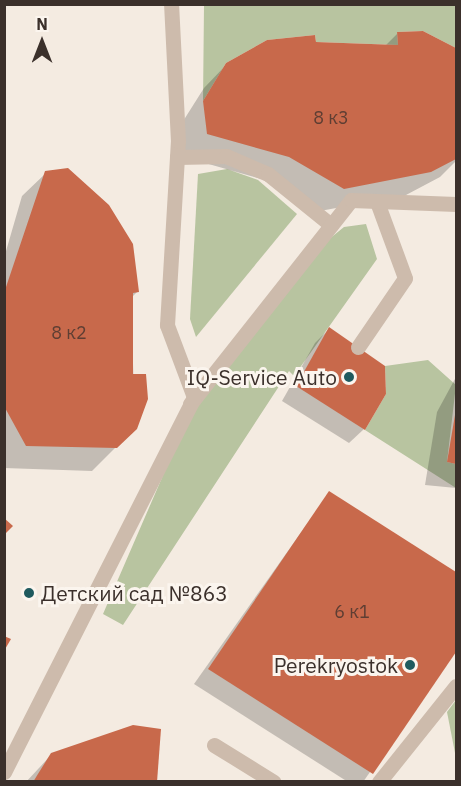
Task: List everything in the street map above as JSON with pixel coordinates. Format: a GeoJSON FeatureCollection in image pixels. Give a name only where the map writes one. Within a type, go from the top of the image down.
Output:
{"type":"FeatureCollection","features":[{"type":"Feature","properties":{"kind":"lane"},"geometry":{"type":"LineString","coordinates":[[4,772],[180,416],[194,397],[167,326],[177,157],[171,4]]}},
{"type":"Feature","properties":{"kind":"lane"},"geometry":{"type":"LineString","coordinates":[[177,157],[226,156],[268,174],[331,225]]}},
{"type":"Feature","properties":{"kind":"lane"},"geometry":{"type":"LineString","coordinates":[[180,416],[351,200],[456,204]]}},
{"type":"Feature","properties":{"kind":"lane"},"geometry":{"type":"LineString","coordinates":[[358,347],[405,278],[377,202]]}},
{"type":"Feature","properties":{"kind":"lane"},"geometry":{"type":"LineString","coordinates":[[379,782],[456,686]]}},
{"type":"Feature","properties":{"kind":"lane"},"geometry":{"type":"LineString","coordinates":[[214,745],[274,782]]}},
{"type":"Feature","properties":{"kind":"green space"},"geometry":{"type":"Polygon","coordinates":[[[204,5],[456,5],[456,48],[423,31],[397,32],[398,45],[316,42],[315,35],[267,40],[226,63],[203,101],[204,5]]]}},
{"type":"Feature","properties":{"kind":"green space"},"geometry":{"type":"Polygon","coordinates":[[[227,169],[258,180],[297,214],[196,337],[190,319],[198,174],[227,169]]]}},
{"type":"Feature","properties":{"kind":"green space"},"geometry":{"type":"Polygon","coordinates":[[[366,224],[377,259],[294,376],[289,371],[123,625],[103,614],[187,420],[323,244],[344,227],[366,224]]]}},
{"type":"Feature","properties":{"kind":"green space"},"geometry":{"type":"Polygon","coordinates":[[[428,360],[456,385],[447,462],[456,464],[456,488],[365,430],[386,394],[385,366],[428,360]]]}},
{"type":"Feature","properties":{"kind":"green space"},"geometry":{"type":"Polygon","coordinates":[[[456,700],[456,758],[447,712],[456,700]]]}},
{"type":"Feature","properties":{"kind":"building"},"geometry":{"type":"Polygon","coordinates":[[[423,31],[456,48],[456,159],[431,172],[344,189],[289,157],[207,134],[203,101],[226,63],[267,40],[315,35],[316,42],[398,45],[397,32],[423,31]]]}},
{"type":"Feature","properties":{"kind":"building"},"geometry":{"type":"Polygon","coordinates":[[[68,168],[109,205],[133,244],[139,292],[133,293],[133,374],[146,374],[148,399],[137,429],[117,448],[26,446],[4,406],[4,293],[45,171],[68,168]]]}},
{"type":"Feature","properties":{"kind":"building"},"geometry":{"type":"Polygon","coordinates":[[[329,327],[385,366],[386,394],[365,430],[296,386],[329,327]]]}},
{"type":"Feature","properties":{"kind":"building"},"geometry":{"type":"Polygon","coordinates":[[[456,415],[456,464],[447,462],[456,415]]]}},
{"type":"Feature","properties":{"kind":"building"},"geometry":{"type":"Polygon","coordinates":[[[329,491],[456,572],[456,652],[373,774],[208,669],[329,491]]]}},
{"type":"Feature","properties":{"kind":"building"},"geometry":{"type":"Polygon","coordinates":[[[4,518],[13,526],[4,535],[4,518]]]}},
{"type":"Feature","properties":{"kind":"building"},"geometry":{"type":"Polygon","coordinates":[[[4,636],[11,639],[4,651],[4,636]]]}},
{"type":"Feature","properties":{"kind":"building"},"geometry":{"type":"Polygon","coordinates":[[[133,725],[161,729],[157,782],[33,782],[51,753],[133,725]]]}},
{"type":"Feature","properties":{"kind":"place","name":"IQ-Service Auto"},"geometry":{"type":"Point","coordinates":[349,377]}},
{"type":"Feature","properties":{"kind":"place","name":"Детский сад №863"},"geometry":{"type":"Point","coordinates":[29,593]}},
{"type":"Feature","properties":{"kind":"place","name":"Perekryostok"},"geometry":{"type":"Point","coordinates":[410,665]}}]}
